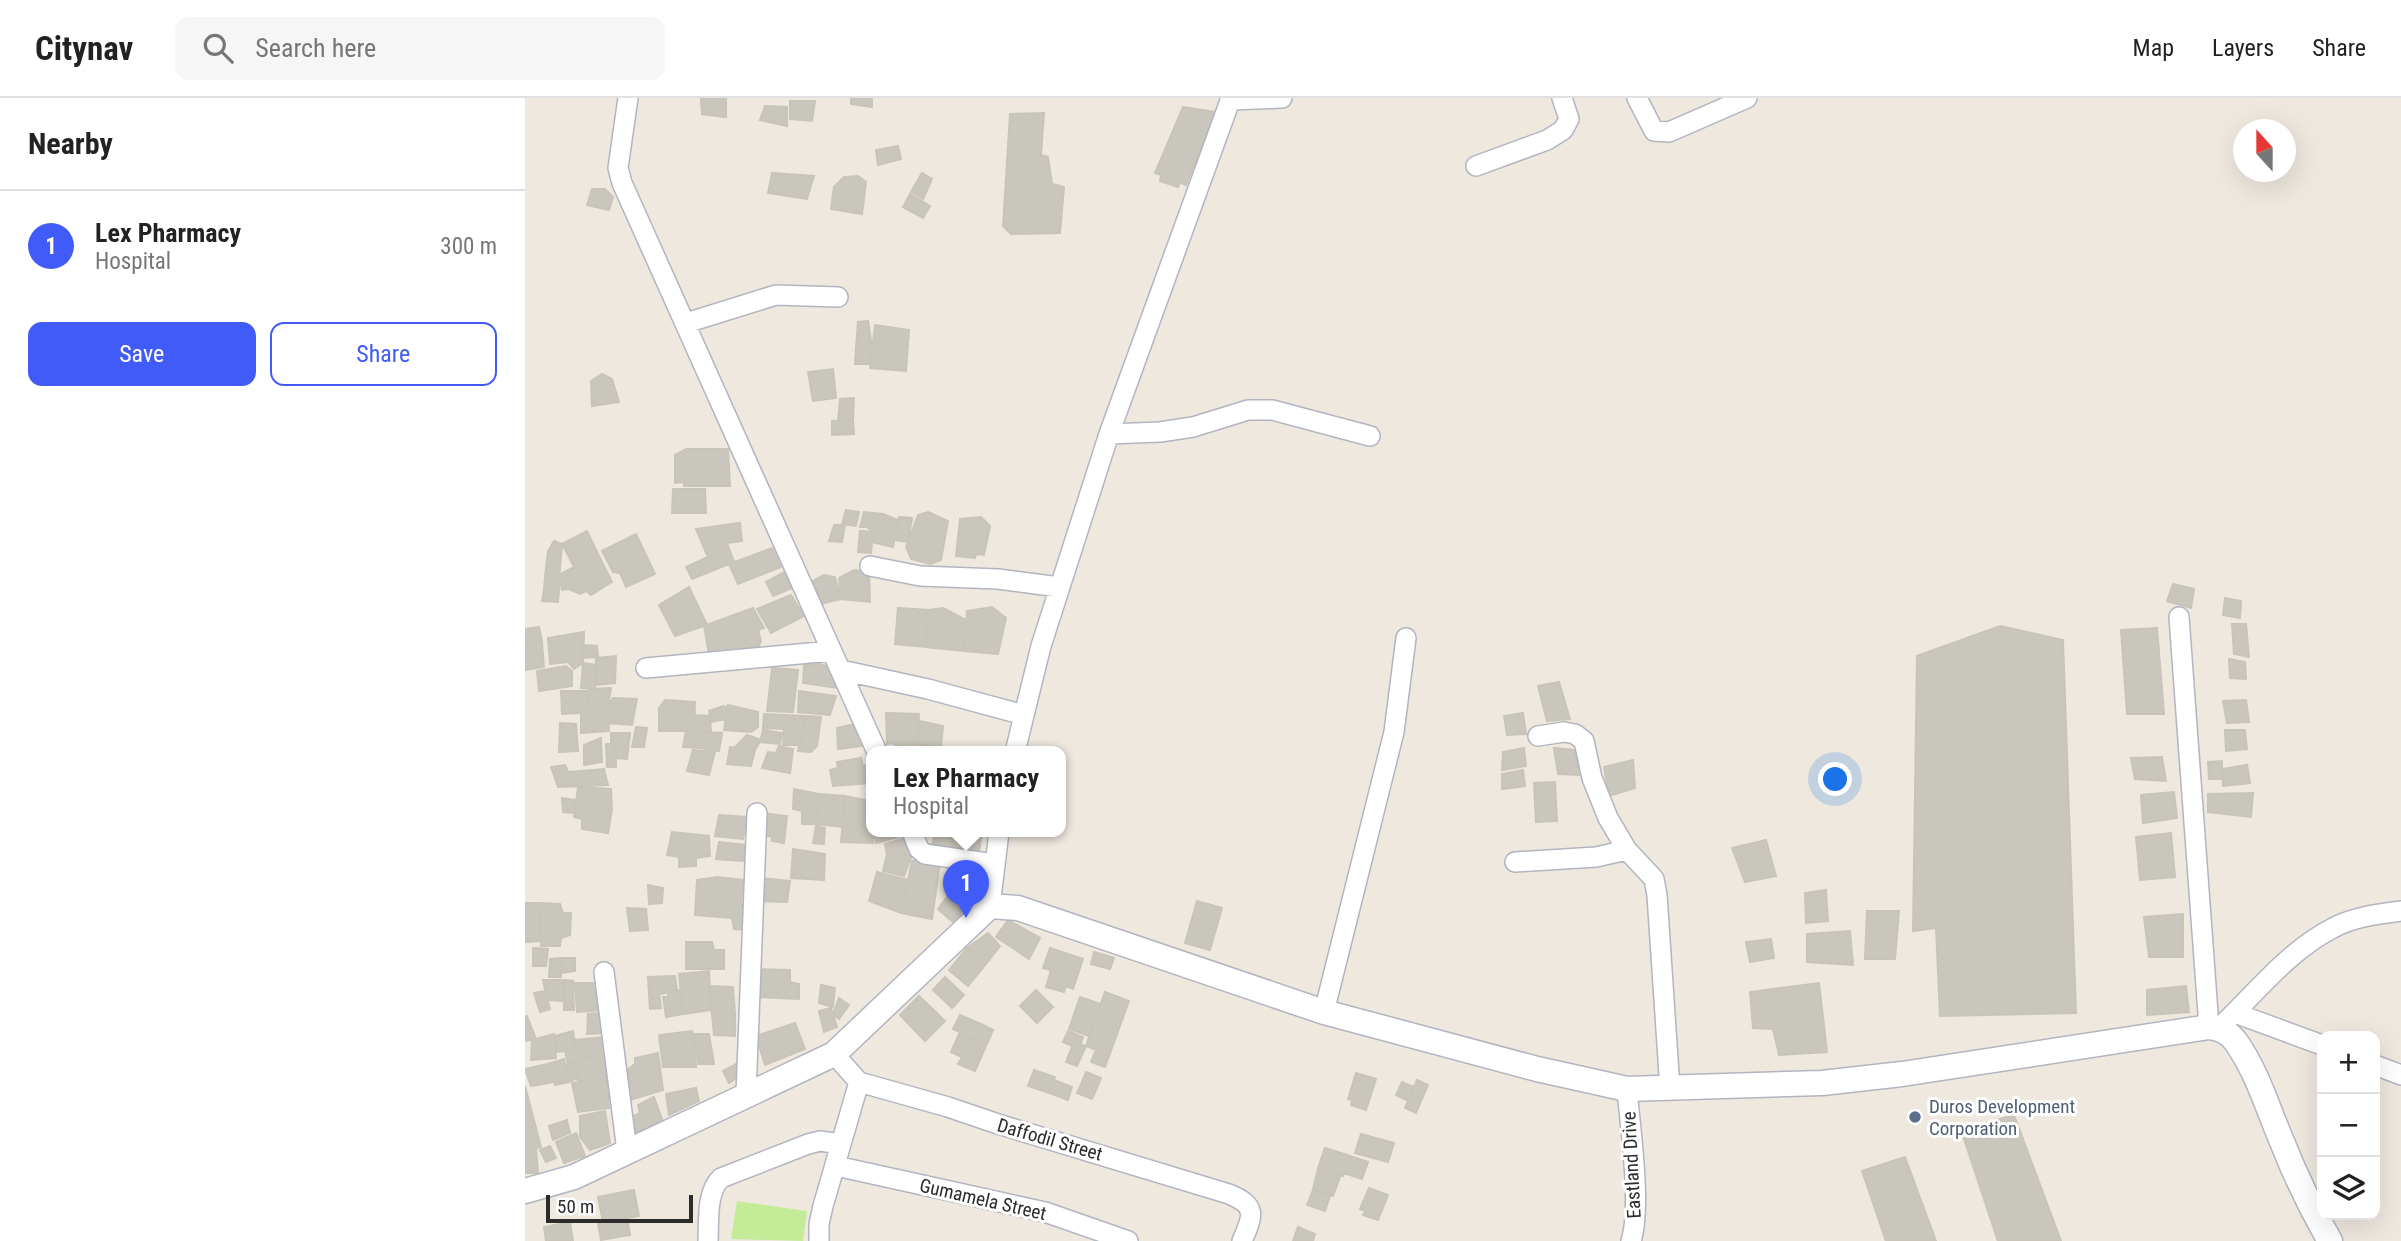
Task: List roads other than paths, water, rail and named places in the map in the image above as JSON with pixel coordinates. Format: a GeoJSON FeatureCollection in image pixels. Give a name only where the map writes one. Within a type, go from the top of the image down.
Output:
{"type":"FeatureCollection","features":[{"type":"Feature","properties":{"kind":"street"},"geometry":{"type":"LineString","coordinates":[[628,98],[618,168],[622,183],[874,746]]}},
{"type":"Feature","properties":{"kind":"street"},"geometry":{"type":"LineString","coordinates":[[1016,746],[1041,646],[1108,435],[1230,99],[1282,98]]}},
{"type":"Feature","properties":{"kind":"street"},"geometry":{"type":"LineString","coordinates":[[1476,166],[1547,139],[1563,130],[1569,119],[1562,98]]}},
{"type":"Feature","properties":{"kind":"street"},"geometry":{"type":"LineString","coordinates":[[1637,98],[1654,131],[1660,132],[1669,132],[1747,98]]}},
{"type":"Feature","properties":{"kind":"street"},"geometry":{"type":"LineString","coordinates":[[686,323],[776,295],[838,297]]}},
{"type":"Feature","properties":{"kind":"street"},"geometry":{"type":"LineString","coordinates":[[1108,435],[1193,427],[1248,410],[1272,410],[1370,436]]}},
{"type":"Feature","properties":{"kind":"street"},"geometry":{"type":"LineString","coordinates":[[870,566],[920,576],[998,579],[1059,587]]}},
{"type":"Feature","properties":{"kind":"street"},"geometry":{"type":"LineString","coordinates":[[2179,617],[2221,1023],[2235,1039],[2256,1076],[2288,1156],[2330,1241]]}},
{"type":"Feature","properties":{"kind":"street"},"geometry":{"type":"LineString","coordinates":[[1324,1012],[1394,732],[1406,638]]}},
{"type":"Feature","properties":{"kind":"street"},"geometry":{"type":"LineString","coordinates":[[646,668],[831,651]]}},
{"type":"Feature","properties":{"kind":"street"},"geometry":{"type":"LineString","coordinates":[[841,670],[928,689],[1024,715]]}},
{"type":"Feature","properties":{"kind":"street"},"geometry":{"type":"LineString","coordinates":[[1538,736],[1564,732],[1575,734],[1584,741],[1592,778],[1608,818],[1627,850],[1654,878],[1670,1089]]}},
{"type":"Feature","properties":{"kind":"street"},"geometry":{"type":"LineString","coordinates":[[746,1094],[757,813]]}},
{"type":"Feature","properties":{"kind":"street"},"geometry":{"type":"LineString","coordinates":[[914,837],[919,849],[925,853],[994,864]]}},
{"type":"Feature","properties":{"kind":"street"},"geometry":{"type":"LineString","coordinates":[[525,1191],[574,1177],[834,1054],[989,906],[998,837]]}},
{"type":"Feature","properties":{"kind":"street"},"geometry":{"type":"LineString","coordinates":[[1515,862],[1596,857],[1627,850]]}},
{"type":"Feature","properties":{"kind":"street"},"geometry":{"type":"LineString","coordinates":[[989,906],[1019,908],[1324,1012],[1537,1069],[1627,1089],[1822,1083],[1902,1074],[2221,1023],[2317,1044]]}},
{"type":"Feature","properties":{"kind":"street"},"geometry":{"type":"LineString","coordinates":[[2221,1023],[2297,952],[2333,928],[2372,915],[2401,911]]}},
{"type":"Feature","properties":{"kind":"street"},"geometry":{"type":"LineString","coordinates":[[604,972],[628,1151]]}},
{"type":"Feature","properties":{"kind":"street"},"geometry":{"type":"LineString","coordinates":[[818,1241],[823,1206],[859,1083],[834,1054]]}},
{"type":"Feature","properties":{"kind":"street"},"geometry":{"type":"LineString","coordinates":[[2380,1067],[2401,1074]]}},
{"type":"Feature","properties":{"kind":"street","name":"Daffodil Street"},"geometry":{"type":"LineString","coordinates":[[859,1083],[1147,1167],[1239,1198],[1249,1206],[1252,1215],[1242,1241]]}},
{"type":"Feature","properties":{"kind":"street","name":"Eastland Drive"},"geometry":{"type":"LineString","coordinates":[[1627,1089],[1634,1184],[1631,1241]]}},
{"type":"Feature","properties":{"kind":"street"},"geometry":{"type":"LineString","coordinates":[[708,1241],[712,1194],[720,1178],[808,1144],[820,1141],[841,1144]]}},
{"type":"Feature","properties":{"kind":"street","name":"Gumamela Street"},"geometry":{"type":"LineString","coordinates":[[836,1166],[1045,1212],[1128,1241]]}},
{"type":"Feature","properties":{"kind":"place","name":"Lex Pharmacy"},"geometry":{"type":"Point","coordinates":[966,918]}},
{"type":"Feature","properties":{"kind":"place","name":"Duros Development Corporation"},"geometry":{"type":"Point","coordinates":[1915,1117]}}]}
